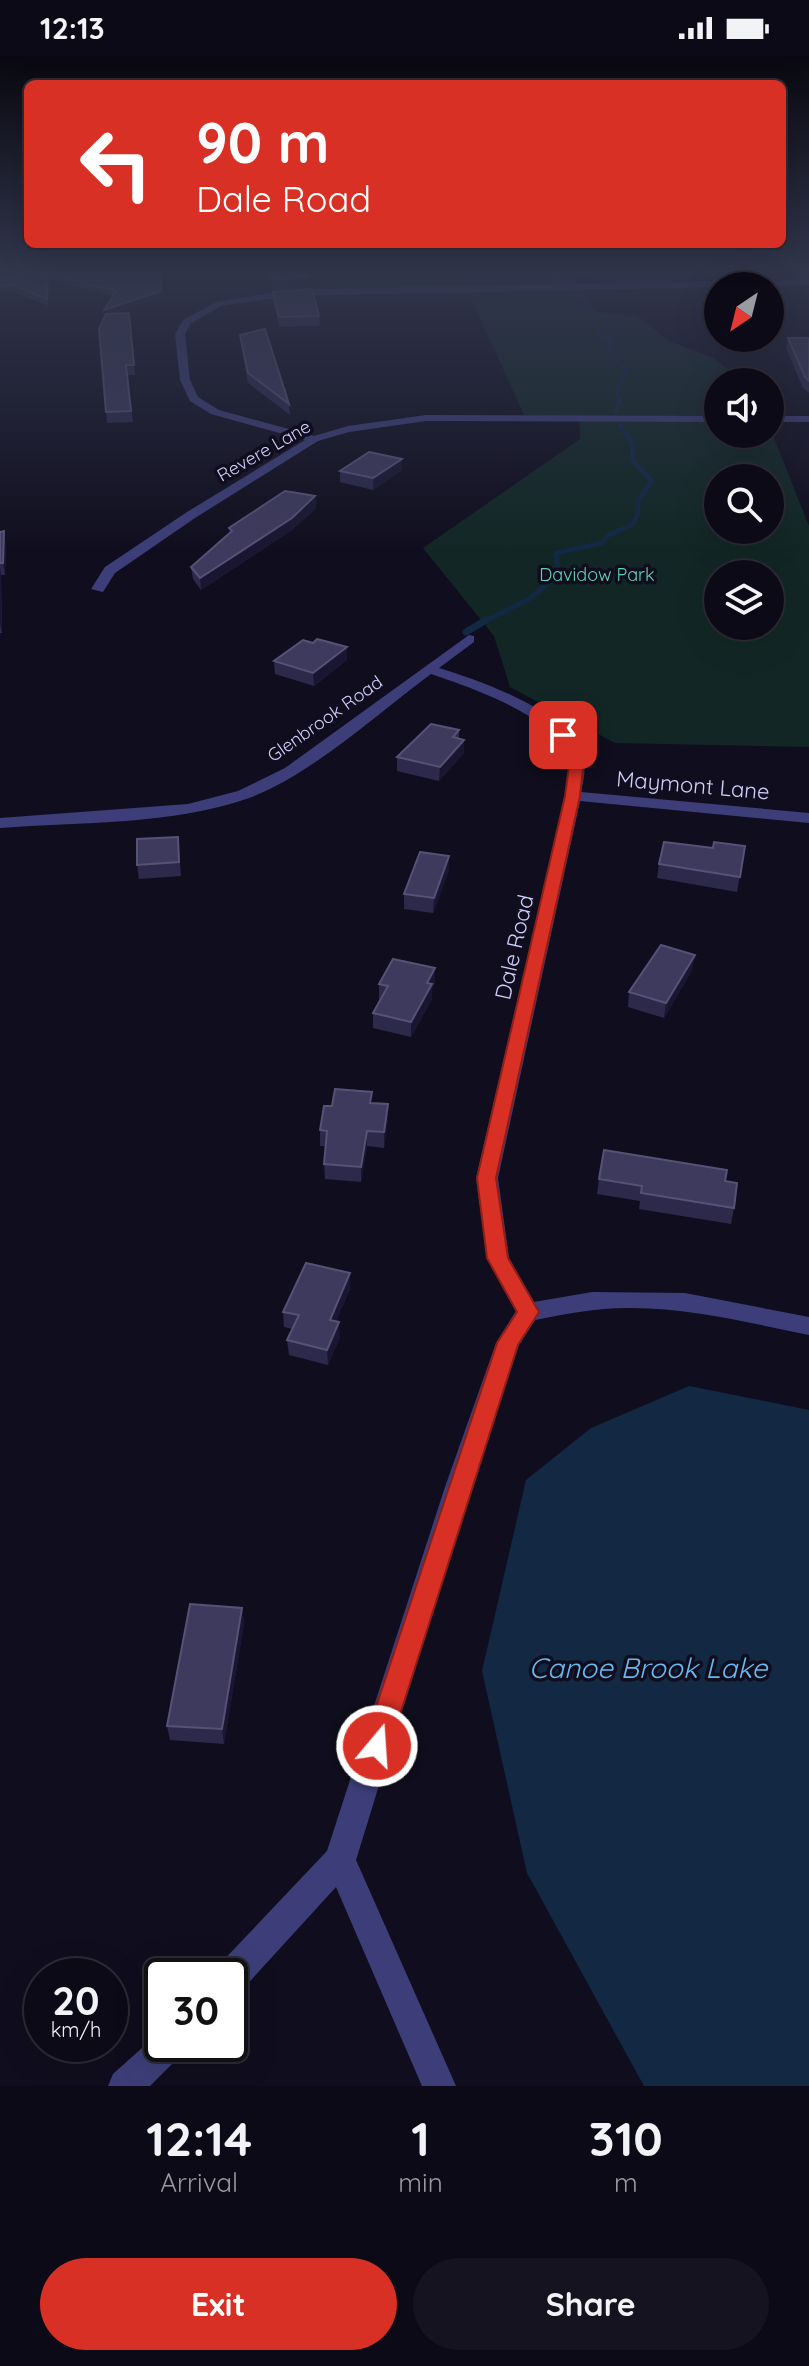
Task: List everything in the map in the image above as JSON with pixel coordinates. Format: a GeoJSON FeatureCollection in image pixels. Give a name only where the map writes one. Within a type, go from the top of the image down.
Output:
{"type":"FeatureCollection","features":[{"type":"Feature","properties":{"kind":"street"},"geometry":{"type":"LineString","coordinates":[[183,362],[185,380],[194,399],[215,412],[314,439]]}},
{"type":"Feature","properties":{"kind":"street","name":"Revere Lane"},"geometry":{"type":"LineString","coordinates":[[98,589],[110,570],[191,515],[314,439],[385,422],[426,418],[704,419]]}},
{"type":"Feature","properties":{"kind":"street"},"geometry":{"type":"LineString","coordinates":[[784,419],[809,419]]}},
{"type":"Feature","properties":{"kind":"street","name":"Glenbrook Road"},"geometry":{"type":"LineString","coordinates":[[0,823],[189,809],[244,794],[291,771],[469,639]]}},
{"type":"Feature","properties":{"kind":"street","name":"Dale Road"},"geometry":{"type":"LineString","coordinates":[[429,669],[478,685],[563,735],[577,759],[573,796],[487,1178],[498,1258],[528,1312]]}},
{"type":"Feature","properties":{"kind":"street","name":"Maymont Lane"},"geometry":{"type":"LineString","coordinates":[[573,796],[809,818]]}},
{"type":"Feature","properties":{"kind":"street"},"geometry":{"type":"LineString","coordinates":[[248,1959],[340,1860],[508,1343],[528,1312],[592,1301],[628,1299],[685,1302],[809,1326]]}},
{"type":"Feature","properties":{"kind":"street"},"geometry":{"type":"LineString","coordinates":[[340,1860],[439,2086]]}},
{"type":"Feature","properties":{"kind":"street"},"geometry":{"type":"LineString","coordinates":[[125,2086],[150,2062]]}},
{"type":"Feature","properties":{"kind":"green space","name":"Davidow Park"},"geometry":{"type":"Polygon","coordinates":[[[500,362],[718,362],[726,368],[704,368],[704,448],[778,448],[809,526],[809,747],[615,743],[510,687],[494,636],[423,548],[580,439],[579,417],[524,415],[500,362]]]}},
{"type":"Feature","properties":{"kind":"water","name":"Canoe Brook Lake"},"geometry":{"type":"Polygon","coordinates":[[[689,1386],[809,1410],[809,2086],[644,2086],[527,1873],[482,1671],[526,1480],[591,1428],[689,1386]]]}},
{"type":"Feature","properties":{"kind":"building"},"geometry":{"type":"Polygon","coordinates":[[[102,362],[134,362],[134,365],[126,365],[131,411],[106,412],[102,362]]]}},
{"type":"Feature","properties":{"kind":"building"},"geometry":{"type":"Polygon","coordinates":[[[246,362],[275,362],[289,404],[248,373],[246,362]]]}},
{"type":"Feature","properties":{"kind":"building"},"geometry":{"type":"Polygon","coordinates":[[[798,362],[809,362],[809,381],[798,362]]]}},
{"type":"Feature","properties":{"kind":"building"},"geometry":{"type":"Polygon","coordinates":[[[369,452],[402,459],[373,478],[340,471],[369,452]]]}},
{"type":"Feature","properties":{"kind":"building"},"geometry":{"type":"Polygon","coordinates":[[[285,491],[315,496],[292,518],[200,578],[191,567],[232,531],[229,528],[285,491]]]}},
{"type":"Feature","properties":{"kind":"building"},"geometry":{"type":"Polygon","coordinates":[[[4,531],[3,563],[0,563],[0,532],[4,531]]]}},
{"type":"Feature","properties":{"kind":"building"},"geometry":{"type":"Polygon","coordinates":[[[317,639],[347,647],[313,673],[274,661],[303,640],[313,643],[317,639]]]}},
{"type":"Feature","properties":{"kind":"building"},"geometry":{"type":"Polygon","coordinates":[[[431,724],[459,730],[453,737],[464,740],[440,767],[397,757],[431,724]]]}},
{"type":"Feature","properties":{"kind":"building"},"geometry":{"type":"Polygon","coordinates":[[[178,837],[179,862],[137,865],[137,839],[178,837]]]}},
{"type":"Feature","properties":{"kind":"building"},"geometry":{"type":"Polygon","coordinates":[[[664,842],[713,848],[714,842],[745,846],[740,877],[659,864],[664,842]]]}},
{"type":"Feature","properties":{"kind":"building"},"geometry":{"type":"Polygon","coordinates":[[[420,852],[449,856],[434,898],[404,894],[420,852]]]}},
{"type":"Feature","properties":{"kind":"building"},"geometry":{"type":"Polygon","coordinates":[[[661,945],[695,955],[666,1003],[629,992],[661,945]]]}},
{"type":"Feature","properties":{"kind":"building"},"geometry":{"type":"Polygon","coordinates":[[[393,959],[435,968],[427,983],[432,984],[411,1022],[373,1013],[388,986],[379,984],[393,959]]]}},
{"type":"Feature","properties":{"kind":"building"},"geometry":{"type":"Polygon","coordinates":[[[335,1089],[372,1092],[370,1103],[388,1104],[384,1132],[367,1131],[361,1167],[324,1164],[327,1131],[320,1130],[324,1106],[332,1106],[335,1089]]]}},
{"type":"Feature","properties":{"kind":"building"},"geometry":{"type":"Polygon","coordinates":[[[604,1150],[727,1170],[725,1181],[737,1183],[734,1208],[641,1193],[642,1186],[599,1179],[604,1150]]]}},
{"type":"Feature","properties":{"kind":"building"},"geometry":{"type":"Polygon","coordinates":[[[306,1263],[350,1273],[330,1320],[339,1322],[327,1350],[287,1340],[299,1315],[283,1312],[306,1263]]]}},
{"type":"Feature","properties":{"kind":"building"},"geometry":{"type":"Polygon","coordinates":[[[190,1604],[242,1608],[222,1729],[167,1726],[190,1604]]]}},
{"type":"Feature","properties":{"kind":"waterway"},"geometry":{"type":"LineString","coordinates":[[616,411],[620,400],[616,391],[627,372],[618,362]]}},
{"type":"Feature","properties":{"kind":"waterway"},"geometry":{"type":"LineString","coordinates":[[483,622],[529,599],[559,574],[556,553],[602,543],[608,535],[632,525],[638,514],[638,501],[652,481],[632,460],[633,444],[620,426]]}},
{"type":"Feature","properties":{"kind":"waterway"},"geometry":{"type":"LineString","coordinates":[[466,632],[486,620]]}},
{"type":"Feature","properties":{"kind":"route"},"geometry":{"type":"LineString","coordinates":[[377,1746],[458,1487],[508,1343],[528,1312],[498,1258],[487,1178],[573,796],[577,759],[563,735]]}}]}
